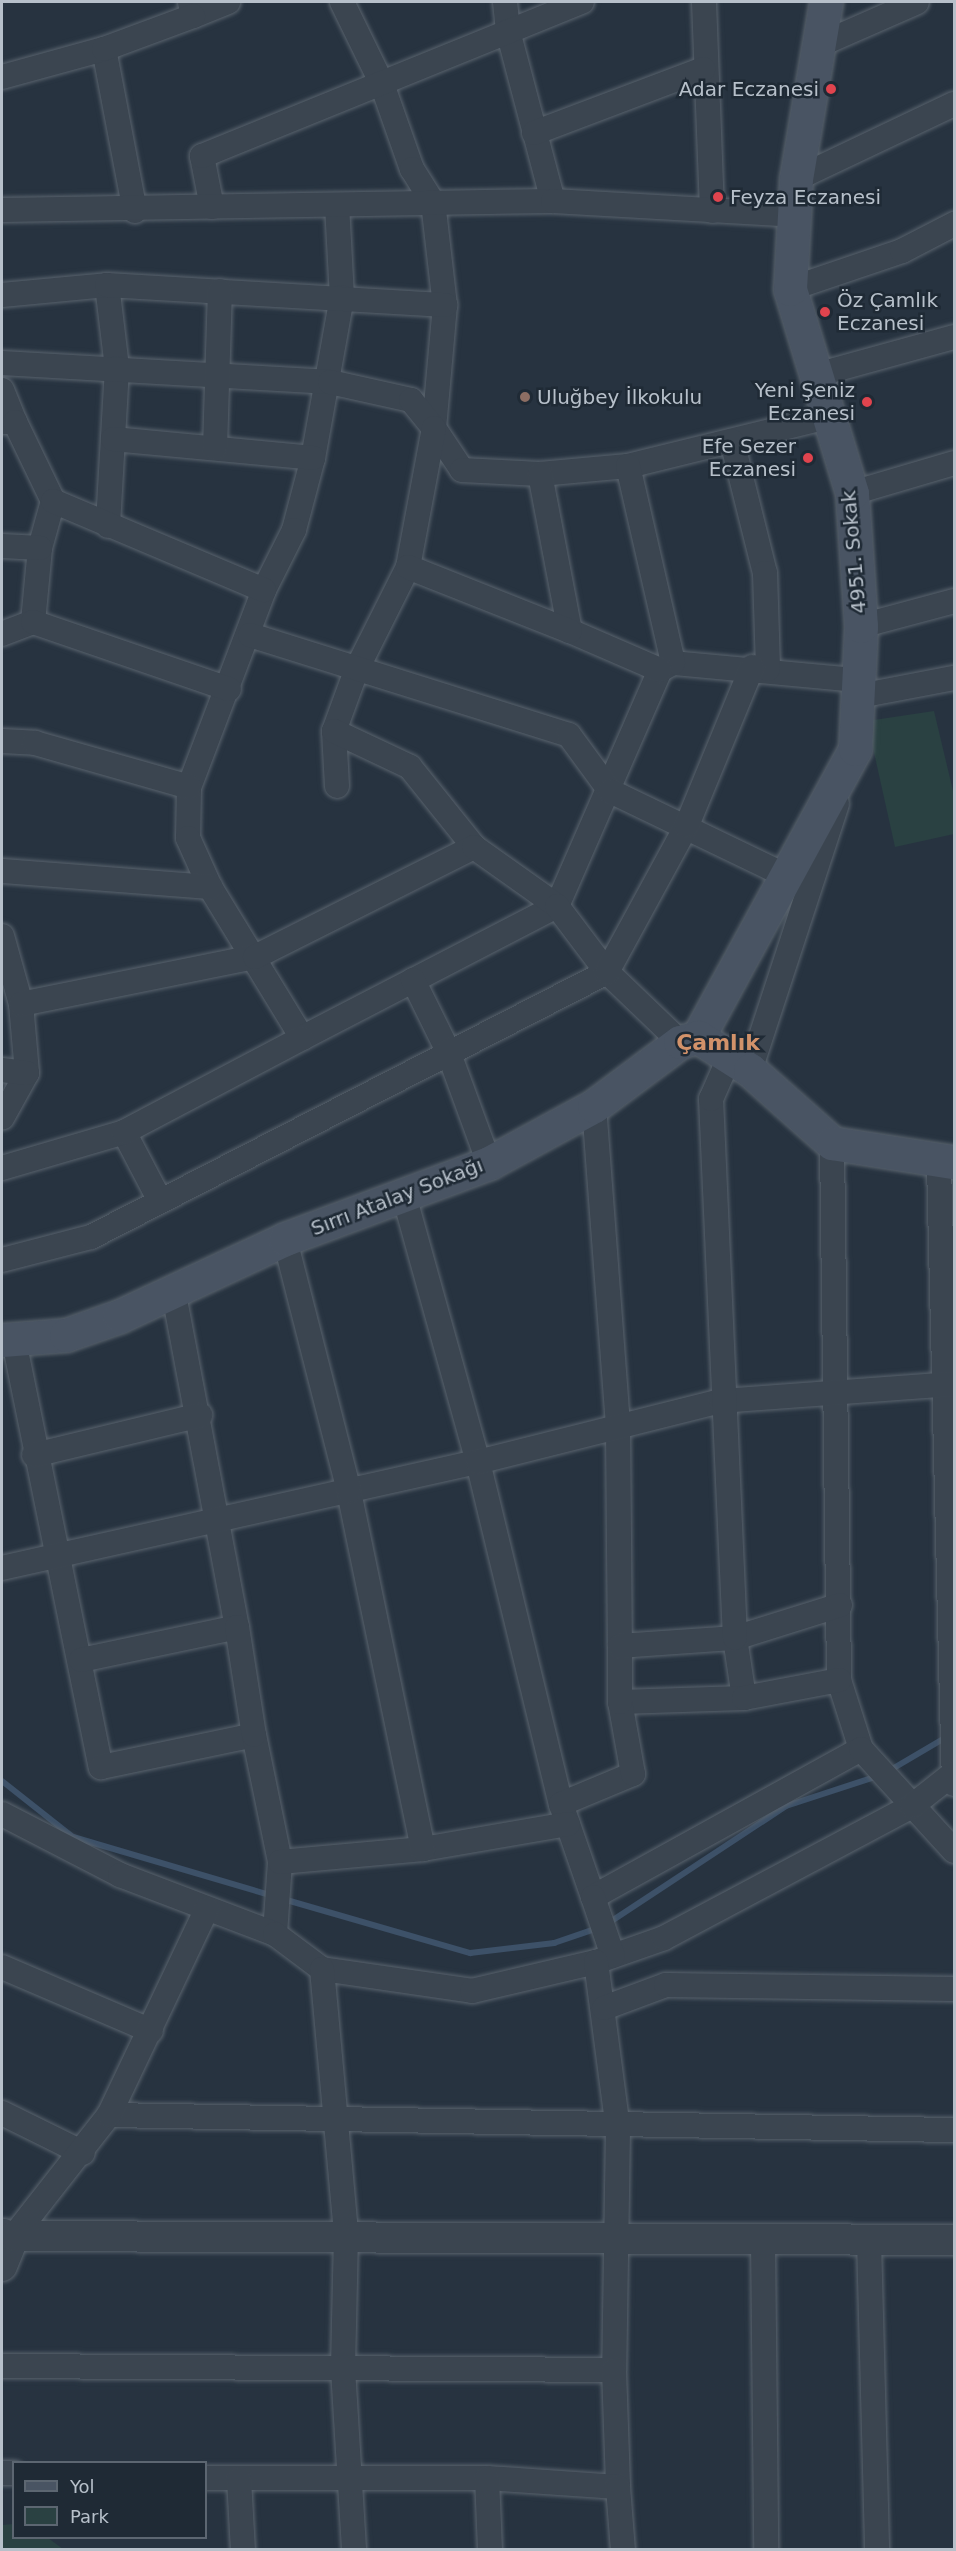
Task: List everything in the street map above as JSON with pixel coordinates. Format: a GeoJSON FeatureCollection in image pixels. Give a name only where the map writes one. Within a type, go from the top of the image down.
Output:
{"type":"FeatureCollection","features":[{"type":"Feature","properties":{"kind":"main road","name":"4951. Sokak"},"geometry":{"type":"LineString","coordinates":[[689,1039],[789,877],[855,749],[855,688],[861,626],[852,493],[790,290],[796,179],[826,2]]}},
{"type":"Feature","properties":{"kind":"main road"},"geometry":{"type":"LineString","coordinates":[[689,1039],[740,1063],[832,1143],[946,1162]]}},
{"type":"Feature","properties":{"kind":"main road","name":"Sırrı Atalay Sokağı"},"geometry":{"type":"LineString","coordinates":[[8,1341],[66,1335],[285,1239],[405,1199],[489,1163],[594,1106],[689,1039]]}},
{"type":"Feature","properties":{"kind":"street"},"geometry":{"type":"LineString","coordinates":[[2,77],[104,49],[192,9],[228,2]]}},
{"type":"Feature","properties":{"kind":"street"},"geometry":{"type":"LineString","coordinates":[[337,786],[334,731],[356,671],[408,567],[434,428],[445,305],[433,202],[412,169],[382,84],[342,2]]}},
{"type":"Feature","properties":{"kind":"street"},"geometry":{"type":"LineString","coordinates":[[505,2],[508,31],[553,201]]}},
{"type":"Feature","properties":{"kind":"street"},"geometry":{"type":"LineString","coordinates":[[212,207],[202,156],[582,2]]}},
{"type":"Feature","properties":{"kind":"street"},"geometry":{"type":"LineString","coordinates":[[704,2],[703,69],[712,211]]}},
{"type":"Feature","properties":{"kind":"street"},"geometry":{"type":"LineString","coordinates":[[817,46],[917,2]]}},
{"type":"Feature","properties":{"kind":"street"},"geometry":{"type":"LineString","coordinates":[[104,49],[135,211]]}},
{"type":"Feature","properties":{"kind":"street"},"geometry":{"type":"LineString","coordinates":[[534,134],[703,69]]}},
{"type":"Feature","properties":{"kind":"street"},"geometry":{"type":"LineString","coordinates":[[796,179],[954,104]]}},
{"type":"Feature","properties":{"kind":"street"},"geometry":{"type":"LineString","coordinates":[[2,210],[135,211],[212,207],[553,201],[794,214]]}},
{"type":"Feature","properties":{"kind":"street"},"geometry":{"type":"LineString","coordinates":[[302,1038],[255,957],[210,887],[188,838],[189,787],[250,635],[264,590],[294,530],[313,458],[330,382],[342,297],[337,205]]}},
{"type":"Feature","properties":{"kind":"street"},"geometry":{"type":"LineString","coordinates":[[790,290],[902,251],[954,224]]}},
{"type":"Feature","properties":{"kind":"street"},"geometry":{"type":"LineString","coordinates":[[2,295],[107,285],[342,297],[445,305]]}},
{"type":"Feature","properties":{"kind":"street"},"geometry":{"type":"LineString","coordinates":[[107,285],[117,368],[108,526]]}},
{"type":"Feature","properties":{"kind":"street"},"geometry":{"type":"LineString","coordinates":[[215,448],[220,291]]}},
{"type":"Feature","properties":{"kind":"street"},"geometry":{"type":"LineString","coordinates":[[816,375],[954,337]]}},
{"type":"Feature","properties":{"kind":"street"},"geometry":{"type":"LineString","coordinates":[[2,363],[218,372],[330,382],[411,400],[434,428],[462,470],[540,474],[628,466],[827,417]]}},
{"type":"Feature","properties":{"kind":"street"},"geometry":{"type":"LineString","coordinates":[[2,390],[8,422],[53,501],[264,590]]}},
{"type":"Feature","properties":{"kind":"street"},"geometry":{"type":"LineString","coordinates":[[112,440],[313,458]]}},
{"type":"Feature","properties":{"kind":"street"},"geometry":{"type":"LineString","coordinates":[[2,1260],[90,1237],[159,1199],[607,972],[687,825],[760,668],[765,573],[732,441]]}},
{"type":"Feature","properties":{"kind":"street"},"geometry":{"type":"LineString","coordinates":[[852,493],[954,463]]}},
{"type":"Feature","properties":{"kind":"street"},"geometry":{"type":"LineString","coordinates":[[2,1168],[124,1132],[557,906],[667,667],[628,466]]}},
{"type":"Feature","properties":{"kind":"street"},"geometry":{"type":"LineString","coordinates":[[540,474],[570,632]]}},
{"type":"Feature","properties":{"kind":"street"},"geometry":{"type":"LineString","coordinates":[[33,622],[40,548],[53,501]]}},
{"type":"Feature","properties":{"kind":"street"},"geometry":{"type":"LineString","coordinates":[[2,546],[40,548]]}},
{"type":"Feature","properties":{"kind":"street"},"geometry":{"type":"LineString","coordinates":[[408,567],[570,632],[667,667],[760,668],[855,688],[954,678]]}},
{"type":"Feature","properties":{"kind":"street"},"geometry":{"type":"LineString","coordinates":[[861,626],[954,601]]}},
{"type":"Feature","properties":{"kind":"street"},"geometry":{"type":"LineString","coordinates":[[2,634],[33,622],[229,689]]}},
{"type":"Feature","properties":{"kind":"street"},"geometry":{"type":"LineString","coordinates":[[250,635],[356,671],[569,735],[610,791],[687,825],[789,877]]}},
{"type":"Feature","properties":{"kind":"street"},"geometry":{"type":"LineString","coordinates":[[334,731],[410,767],[474,847],[557,906],[607,972],[689,1039]]}},
{"type":"Feature","properties":{"kind":"street"},"geometry":{"type":"LineString","coordinates":[[2,741],[35,743],[189,787]]}},
{"type":"Feature","properties":{"kind":"street"},"geometry":{"type":"LineString","coordinates":[[744,1698],[735,1638],[721,1401],[711,1099],[740,1063],[855,749]]}},
{"type":"Feature","properties":{"kind":"street"},"geometry":{"type":"LineString","coordinates":[[21,1004],[255,957],[474,847]]}},
{"type":"Feature","properties":{"kind":"street"},"geometry":{"type":"LineString","coordinates":[[2,871],[210,887]]}},
{"type":"Feature","properties":{"kind":"street"},"geometry":{"type":"LineString","coordinates":[[2,936],[21,1004],[27,1073],[2,1118]]}},
{"type":"Feature","properties":{"kind":"street"},"geometry":{"type":"LineString","coordinates":[[413,980],[448,1051],[489,1163]]}},
{"type":"Feature","properties":{"kind":"street"},"geometry":{"type":"LineString","coordinates":[[2,1070],[27,1073]]}},
{"type":"Feature","properties":{"kind":"street"},"geometry":{"type":"LineString","coordinates":[[280,1862],[423,1849],[564,1814],[633,1774],[620,1702],[618,1428],[594,1106]]}},
{"type":"Feature","properties":{"kind":"street"},"geometry":{"type":"LineString","coordinates":[[124,1132],[159,1199]]}},
{"type":"Feature","properties":{"kind":"street"},"geometry":{"type":"LineString","coordinates":[[832,1143],[833,1389],[840,1605],[839,1680],[861,1749],[954,1851]]}},
{"type":"Feature","properties":{"kind":"street"},"geometry":{"type":"LineString","coordinates":[[2,1814],[120,1875],[275,1934],[322,1969],[472,1991],[605,1959],[664,1938],[912,1806],[954,1777],[946,1162]]}},
{"type":"Feature","properties":{"kind":"street"},"geometry":{"type":"LineString","coordinates":[[405,1199],[478,1462],[564,1814],[593,1897],[605,1959],[604,2008],[618,2128],[618,2241],[614,2370],[618,2487],[623,2550]]}},
{"type":"Feature","properties":{"kind":"street"},"geometry":{"type":"LineString","coordinates":[[285,1239],[349,1491],[423,1849]]}},
{"type":"Feature","properties":{"kind":"street"},"geometry":{"type":"LineString","coordinates":[[172,1289],[200,1415],[220,1521],[254,1735],[280,1862],[275,1934]]}},
{"type":"Feature","properties":{"kind":"street"},"geometry":{"type":"LineString","coordinates":[[8,1341],[54,1557],[81,1660],[101,1767],[254,1735]]}},
{"type":"Feature","properties":{"kind":"street"},"geometry":{"type":"LineString","coordinates":[[2,1568],[478,1462],[721,1401],[833,1389],[949,1384]]}},
{"type":"Feature","properties":{"kind":"street"},"geometry":{"type":"LineString","coordinates":[[34,1455],[200,1415]]}},
{"type":"Feature","properties":{"kind":"street"},"geometry":{"type":"LineString","coordinates":[[620,1646],[735,1638],[840,1605]]}},
{"type":"Feature","properties":{"kind":"street"},"geometry":{"type":"LineString","coordinates":[[81,1660],[237,1626]]}},
{"type":"Feature","properties":{"kind":"street"},"geometry":{"type":"LineString","coordinates":[[620,1702],[744,1698],[839,1680]]}},
{"type":"Feature","properties":{"kind":"street"},"geometry":{"type":"LineString","coordinates":[[593,1897],[861,1749]]}},
{"type":"Feature","properties":{"kind":"street"},"geometry":{"type":"LineString","coordinates":[[2,2266],[8,2233],[83,2153],[109,2115],[151,2031],[207,1909]]}},
{"type":"Feature","properties":{"kind":"street"},"geometry":{"type":"LineString","coordinates":[[2,1967],[151,2031]]}},
{"type":"Feature","properties":{"kind":"street"},"geometry":{"type":"LineString","coordinates":[[322,1969],[339,2121],[346,2235],[343,2369],[354,2550]]}},
{"type":"Feature","properties":{"kind":"street"},"geometry":{"type":"LineString","coordinates":[[604,2008],[666,1985],[954,1989]]}},
{"type":"Feature","properties":{"kind":"street"},"geometry":{"type":"LineString","coordinates":[[2,2114],[83,2153]]}},
{"type":"Feature","properties":{"kind":"street"},"geometry":{"type":"LineString","coordinates":[[109,2115],[618,2128],[954,2130]]}},
{"type":"Feature","properties":{"kind":"street"},"geometry":{"type":"LineString","coordinates":[[8,2233],[346,2235],[618,2241],[954,2240]]}},
{"type":"Feature","properties":{"kind":"street"},"geometry":{"type":"LineString","coordinates":[[763,2240],[766,2550]]}},
{"type":"Feature","properties":{"kind":"street"},"geometry":{"type":"LineString","coordinates":[[869,2240],[877,2550]]}},
{"type":"Feature","properties":{"kind":"street"},"geometry":{"type":"LineString","coordinates":[[2,2366],[614,2370]]}},
{"type":"Feature","properties":{"kind":"street"},"geometry":{"type":"LineString","coordinates":[[207,2478],[487,2478],[618,2487]]}},
{"type":"Feature","properties":{"kind":"street"},"geometry":{"type":"LineString","coordinates":[[487,2478],[490,2550]]}},
{"type":"Feature","properties":{"kind":"street"},"geometry":{"type":"LineString","coordinates":[[239,2479],[243,2550]]}},
{"type":"Feature","properties":{"kind":"green space"},"geometry":{"type":"Polygon","coordinates":[[[934,711],[954,795],[954,834],[895,847],[867,721],[934,711]]]}},
{"type":"Feature","properties":{"kind":"green space"},"geometry":{"type":"Polygon","coordinates":[[[12,2524],[12,2539],[49,2539],[63,2549],[2,2549],[2,2525],[12,2524]]]}},
{"type":"Feature","properties":{"kind":"waterway"},"geometry":{"type":"LineString","coordinates":[[887,1772],[948,1736]]}},
{"type":"Feature","properties":{"kind":"waterway"},"geometry":{"type":"LineString","coordinates":[[607,1924],[786,1806],[878,1776]]}},
{"type":"Feature","properties":{"kind":"waterway"},"geometry":{"type":"LineString","coordinates":[[2,1781],[73,1837],[273,1896]]}},
{"type":"Feature","properties":{"kind":"waterway"},"geometry":{"type":"LineString","coordinates":[[283,1899],[470,1953],[554,1943],[598,1928]]}},
{"type":"Feature","properties":{"kind":"place","name":"Adar Eczanesi"},"geometry":{"type":"Point","coordinates":[831,89]}},
{"type":"Feature","properties":{"kind":"place","name":"Feyza Eczanesi"},"geometry":{"type":"Point","coordinates":[718,197]}},
{"type":"Feature","properties":{"kind":"place","name":"Öz Çamlık Eczanesi"},"geometry":{"type":"Point","coordinates":[825,312]}},
{"type":"Feature","properties":{"kind":"place","name":"Uluğbey İlkokulu"},"geometry":{"type":"Point","coordinates":[525,397]}},
{"type":"Feature","properties":{"kind":"place","name":"Yeni Şeniz Eczanesi"},"geometry":{"type":"Point","coordinates":[867,402]}},
{"type":"Feature","properties":{"kind":"place","name":"Efe Sezer Eczanesi"},"geometry":{"type":"Point","coordinates":[808,458]}},
{"type":"Feature","properties":{"kind":"district","name":"Çamlık"},"geometry":{"type":"Point","coordinates":[718,1043]}}]}
